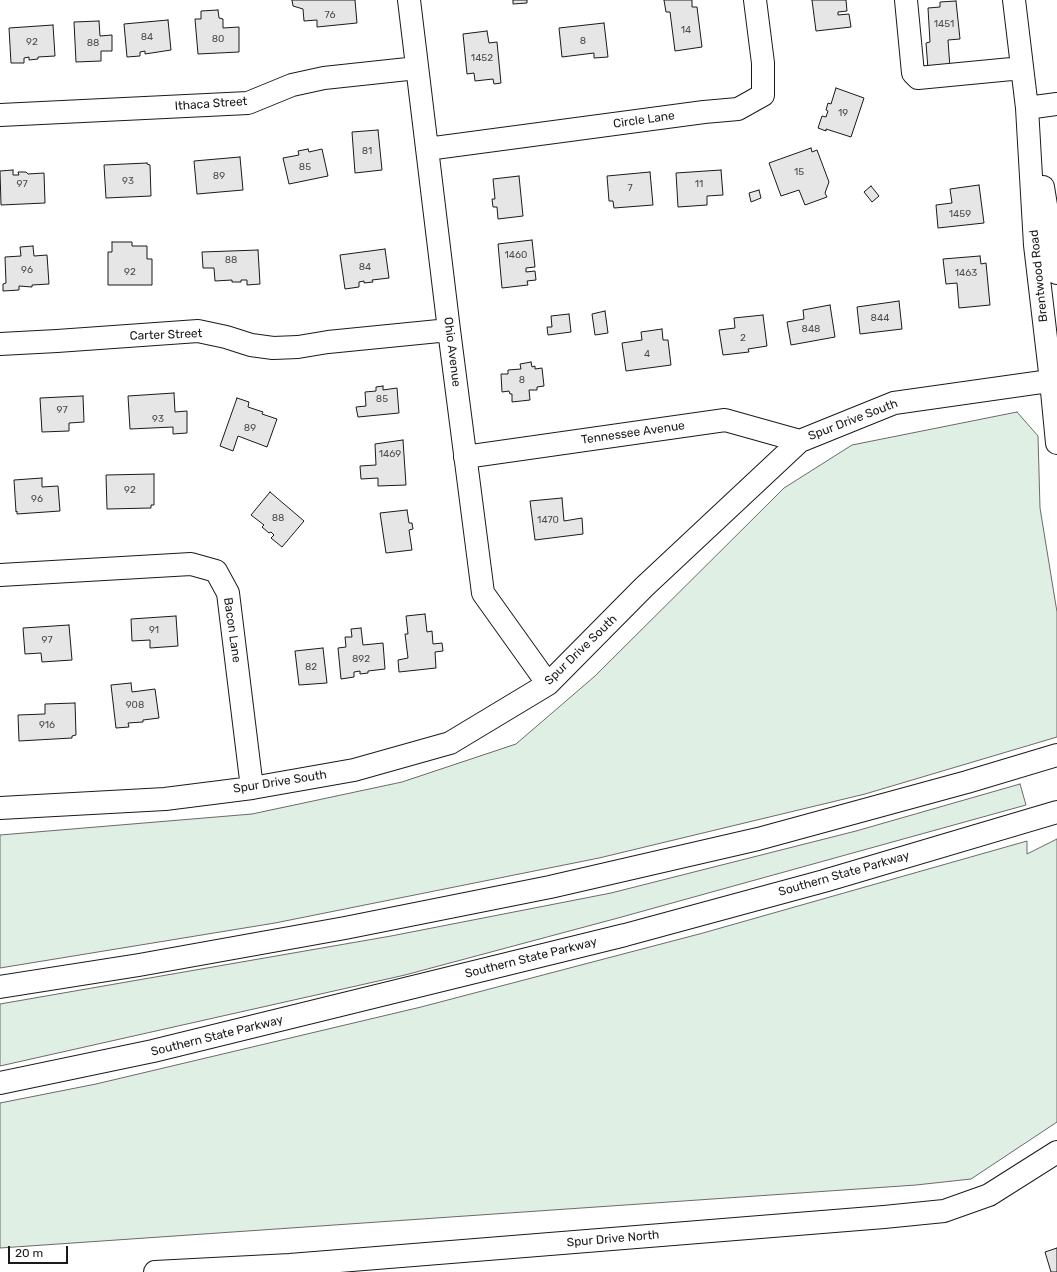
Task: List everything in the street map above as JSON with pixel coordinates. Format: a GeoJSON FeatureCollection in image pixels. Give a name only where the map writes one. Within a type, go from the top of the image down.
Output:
{"type":"FeatureCollection","features":[{"type":"Feature","properties":{"kind":"main road","name":"Ohio Avenue"},"geometry":{"type":"LineString","coordinates":[[409,0],[483,593],[548,684]]}},
{"type":"Feature","properties":{"kind":"main road","name":"Circle Lane"},"geometry":{"type":"LineString","coordinates":[[427,149],[704,112],[738,109],[763,95],[763,63],[755,0]]}},
{"type":"Feature","properties":{"kind":"main road"},"geometry":{"type":"LineString","coordinates":[[906,0],[913,73],[918,78],[1022,68]]}},
{"type":"Feature","properties":{"kind":"main road","name":"Brentwood Road"},"geometry":{"type":"LineString","coordinates":[[1014,0],[1027,108],[1035,245],[1054,380],[1057,443]]}},
{"type":"Feature","properties":{"kind":"main road","name":"Ithaca Street"},"geometry":{"type":"LineString","coordinates":[[0,115],[248,103],[292,85],[324,78],[417,68]]}},
{"type":"Feature","properties":{"kind":"main road"},"geometry":{"type":"LineString","coordinates":[[1027,108],[1057,104]]}},
{"type":"Feature","properties":{"kind":"main road","name":"Brentwood Road"},"geometry":{"type":"LineString","coordinates":[[1027,108],[1048,213],[1057,273]]}},
{"type":"Feature","properties":{"kind":"main road","name":"Carter Street"},"geometry":{"type":"LineString","coordinates":[[0,344],[198,331],[226,337],[251,345],[273,348],[449,330]]}},
{"type":"Feature","properties":{"kind":"main road","name":"Spur Drive South"},"geometry":{"type":"LineString","coordinates":[[0,808],[165,799],[252,788],[354,770],[450,743],[548,684],[644,587],[800,441],[894,402],[1054,380]]}},
{"type":"Feature","properties":{"kind":"main road","name":"Tennessee Avenue"},"geometry":{"type":"LineString","coordinates":[[465,457],[725,420],[800,441]]}},
{"type":"Feature","properties":{"kind":"main road","name":"Bacon Lane"},"geometry":{"type":"LineString","coordinates":[[0,575],[191,564],[216,572],[228,593],[252,788]]}},
{"type":"Feature","properties":{"kind":"main road"},"geometry":{"type":"LineString","coordinates":[[0,987],[139,966],[337,930],[550,887],[758,839],[967,782],[1057,755]]}},
{"type":"Feature","properties":{"kind":"main road","name":"Southern State Parkway"},"geometry":{"type":"LineString","coordinates":[[0,1082],[153,1051],[625,935],[824,881],[1057,812]]}},
{"type":"Feature","properties":{"kind":"main road","name":"Spur Drive North"},"geometry":{"type":"LineString","coordinates":[[155,1272],[290,1268],[884,1218],[944,1211],[989,1195],[1057,1152]]}},
{"type":"Feature","properties":{"kind":"green space"},"geometry":{"type":"Polygon","coordinates":[[[1017,412],[1038,436],[1040,508],[1057,612],[1057,737],[865,794],[599,858],[275,923],[0,968],[0,835],[252,814],[402,782],[516,744],[595,676],[784,488],[852,445],[1017,412]]]}},
{"type":"Feature","properties":{"kind":"green space"},"geometry":{"type":"Polygon","coordinates":[[[1020,784],[1026,805],[618,918],[405,975],[0,1066],[0,1004],[391,936],[611,893],[856,831],[1020,784]]]}},
{"type":"Feature","properties":{"kind":"green space"},"geometry":{"type":"Polygon","coordinates":[[[1057,839],[1057,1122],[971,1179],[916,1185],[0,1248],[0,1103],[96,1084],[421,1007],[703,933],[1027,841],[1027,854],[1057,839]]]}},
{"type":"Feature","properties":{"kind":"building"},"geometry":{"type":"Polygon","coordinates":[[[292,0],[355,0],[357,23],[317,27],[317,20],[304,21],[303,9],[293,6],[292,0]]]}},
{"type":"Feature","properties":{"kind":"building"},"geometry":{"type":"Polygon","coordinates":[[[513,0],[527,0],[527,3],[513,4],[513,0]]]}},
{"type":"Feature","properties":{"kind":"building"},"geometry":{"type":"Polygon","coordinates":[[[664,0],[692,0],[692,7],[697,7],[702,47],[675,51],[670,12],[666,12],[664,0]]]}},
{"type":"Feature","properties":{"kind":"building"},"geometry":{"type":"Polygon","coordinates":[[[812,0],[846,0],[847,11],[838,12],[838,15],[849,14],[851,27],[816,31],[812,0]]]}},
{"type":"Feature","properties":{"kind":"building"},"geometry":{"type":"Polygon","coordinates":[[[956,1],[960,39],[948,40],[950,68],[928,69],[926,43],[930,42],[928,8],[940,7],[940,2],[956,1]]]}},
{"type":"Feature","properties":{"kind":"building"},"geometry":{"type":"Polygon","coordinates":[[[218,10],[219,18],[223,19],[223,28],[239,27],[239,52],[198,54],[195,19],[201,19],[201,11],[218,10]]]}},
{"type":"Feature","properties":{"kind":"building"},"geometry":{"type":"Polygon","coordinates":[[[168,20],[171,50],[145,54],[145,51],[140,52],[140,56],[127,57],[124,24],[168,20]]]}},
{"type":"Feature","properties":{"kind":"building"},"geometry":{"type":"Polygon","coordinates":[[[99,21],[100,36],[112,35],[112,51],[101,51],[101,61],[76,62],[74,22],[99,21]]]}},
{"type":"Feature","properties":{"kind":"building"},"geometry":{"type":"Polygon","coordinates":[[[604,23],[608,57],[594,58],[594,53],[562,57],[559,28],[604,23]]]}},
{"type":"Feature","properties":{"kind":"building"},"geometry":{"type":"Polygon","coordinates":[[[53,25],[55,56],[38,57],[38,59],[29,60],[29,57],[24,58],[24,63],[11,63],[9,28],[53,25]]]}},
{"type":"Feature","properties":{"kind":"building"},"geometry":{"type":"Polygon","coordinates":[[[487,31],[489,43],[497,42],[501,83],[494,84],[493,79],[475,81],[474,73],[467,74],[463,34],[487,31]]]}},
{"type":"Feature","properties":{"kind":"building"},"geometry":{"type":"Polygon","coordinates":[[[836,88],[864,98],[851,137],[818,128],[822,116],[826,117],[828,103],[831,104],[836,88]]]}},
{"type":"Feature","properties":{"kind":"building"},"geometry":{"type":"Polygon","coordinates":[[[378,130],[382,170],[355,173],[352,132],[378,130]]]}},
{"type":"Feature","properties":{"kind":"building"},"geometry":{"type":"Polygon","coordinates":[[[811,148],[812,152],[817,150],[829,182],[825,193],[827,197],[805,205],[799,190],[781,196],[769,163],[811,148]]]}},
{"type":"Feature","properties":{"kind":"building"},"geometry":{"type":"Polygon","coordinates":[[[308,149],[309,152],[322,149],[328,176],[289,184],[283,158],[299,155],[298,151],[308,149]]]}},
{"type":"Feature","properties":{"kind":"building"},"geometry":{"type":"Polygon","coordinates":[[[240,157],[243,190],[197,194],[194,161],[240,157]]]}},
{"type":"Feature","properties":{"kind":"building"},"geometry":{"type":"Polygon","coordinates":[[[147,163],[150,165],[151,196],[106,198],[104,165],[147,163]]]}},
{"type":"Feature","properties":{"kind":"building"},"geometry":{"type":"Polygon","coordinates":[[[13,170],[13,175],[19,175],[18,172],[26,172],[28,174],[44,173],[45,203],[1,205],[0,171],[13,170]]]}},
{"type":"Feature","properties":{"kind":"building"},"geometry":{"type":"Polygon","coordinates":[[[721,170],[723,195],[707,196],[707,205],[678,207],[676,173],[721,170]]]}},
{"type":"Feature","properties":{"kind":"building"},"geometry":{"type":"Polygon","coordinates":[[[650,172],[653,205],[614,208],[613,201],[609,201],[607,176],[650,172]]]}},
{"type":"Feature","properties":{"kind":"building"},"geometry":{"type":"Polygon","coordinates":[[[519,176],[523,216],[498,219],[497,207],[493,207],[492,199],[495,199],[493,179],[519,176]]]}},
{"type":"Feature","properties":{"kind":"building"},"geometry":{"type":"Polygon","coordinates":[[[979,185],[984,223],[938,228],[936,205],[952,203],[950,189],[979,185]]]}},
{"type":"Feature","properties":{"kind":"building"},"geometry":{"type":"Polygon","coordinates":[[[871,186],[879,196],[872,202],[864,192],[871,186]]]}},
{"type":"Feature","properties":{"kind":"building"},"geometry":{"type":"Polygon","coordinates":[[[759,190],[761,198],[751,202],[749,193],[759,190]]]}},
{"type":"Feature","properties":{"kind":"building"},"geometry":{"type":"Polygon","coordinates":[[[532,240],[535,267],[526,268],[526,272],[535,271],[536,280],[527,281],[528,285],[502,288],[498,244],[532,240]]]}},
{"type":"Feature","properties":{"kind":"building"},"geometry":{"type":"Polygon","coordinates":[[[112,242],[132,242],[132,246],[147,246],[147,259],[152,259],[152,285],[108,285],[108,252],[112,252],[112,242]]]}},
{"type":"Feature","properties":{"kind":"building"},"geometry":{"type":"Polygon","coordinates":[[[33,246],[34,256],[47,255],[49,284],[32,285],[32,287],[19,286],[19,290],[3,291],[3,284],[6,283],[5,257],[21,256],[20,247],[33,246]]]}},
{"type":"Feature","properties":{"kind":"building"},"geometry":{"type":"Polygon","coordinates":[[[385,249],[389,278],[372,280],[373,282],[359,282],[359,287],[345,289],[340,255],[385,249]]]}},
{"type":"Feature","properties":{"kind":"building"},"geometry":{"type":"Polygon","coordinates":[[[258,250],[260,284],[247,285],[247,280],[241,280],[241,282],[232,282],[232,280],[215,281],[214,268],[203,268],[202,252],[258,250]]]}},
{"type":"Feature","properties":{"kind":"building"},"geometry":{"type":"Polygon","coordinates":[[[980,256],[981,264],[986,263],[990,305],[959,308],[957,283],[946,284],[943,259],[980,256]]]}},
{"type":"Feature","properties":{"kind":"building"},"geometry":{"type":"Polygon","coordinates":[[[899,301],[902,329],[860,334],[857,307],[899,301]]]}},
{"type":"Feature","properties":{"kind":"building"},"geometry":{"type":"Polygon","coordinates":[[[830,305],[835,337],[791,345],[787,322],[804,319],[803,310],[830,305]]]}},
{"type":"Feature","properties":{"kind":"building"},"geometry":{"type":"Polygon","coordinates":[[[605,311],[608,333],[595,335],[592,314],[605,311]]]}},
{"type":"Feature","properties":{"kind":"building"},"geometry":{"type":"Polygon","coordinates":[[[569,314],[571,332],[548,335],[547,327],[552,327],[551,316],[569,314]]]}},
{"type":"Feature","properties":{"kind":"building"},"geometry":{"type":"Polygon","coordinates":[[[763,315],[767,346],[748,349],[749,352],[723,355],[719,330],[735,328],[734,318],[763,315]]]}},
{"type":"Feature","properties":{"kind":"building"},"geometry":{"type":"Polygon","coordinates":[[[662,329],[663,340],[668,340],[671,365],[626,371],[622,343],[642,340],[641,332],[662,329]]]}},
{"type":"Feature","properties":{"kind":"building"},"geometry":{"type":"Polygon","coordinates":[[[531,362],[532,367],[535,366],[535,369],[542,368],[544,386],[537,387],[537,390],[529,390],[530,400],[512,402],[512,394],[510,394],[509,391],[502,392],[501,374],[508,374],[508,370],[521,369],[520,364],[531,362]]]}},
{"type":"Feature","properties":{"kind":"building"},"geometry":{"type":"Polygon","coordinates":[[[383,386],[383,390],[397,388],[399,413],[358,417],[356,407],[366,406],[365,392],[376,391],[376,387],[383,386]]]}},
{"type":"Feature","properties":{"kind":"building"},"geometry":{"type":"Polygon","coordinates":[[[174,393],[175,412],[187,411],[187,433],[173,434],[173,427],[130,429],[128,396],[174,393]]]}},
{"type":"Feature","properties":{"kind":"building"},"geometry":{"type":"Polygon","coordinates":[[[83,396],[84,422],[69,423],[69,431],[42,432],[40,398],[83,396]]]}},
{"type":"Feature","properties":{"kind":"building"},"geometry":{"type":"Polygon","coordinates":[[[237,398],[249,402],[248,407],[277,419],[267,447],[238,436],[233,451],[220,446],[237,398]]]}},
{"type":"Feature","properties":{"kind":"building"},"geometry":{"type":"Polygon","coordinates":[[[403,440],[406,485],[378,486],[378,478],[361,479],[360,466],[376,465],[375,444],[403,440]]]}},
{"type":"Feature","properties":{"kind":"building"},"geometry":{"type":"Polygon","coordinates":[[[154,474],[154,505],[151,505],[151,508],[107,509],[106,475],[154,474]]]}},
{"type":"Feature","properties":{"kind":"building"},"geometry":{"type":"Polygon","coordinates":[[[42,478],[42,487],[58,486],[60,511],[17,514],[14,480],[42,478]]]}},
{"type":"Feature","properties":{"kind":"building"},"geometry":{"type":"Polygon","coordinates":[[[270,492],[304,521],[282,547],[271,538],[274,535],[262,527],[264,525],[251,515],[270,492]]]}},
{"type":"Feature","properties":{"kind":"building"},"geometry":{"type":"Polygon","coordinates":[[[562,498],[564,521],[582,518],[583,534],[535,540],[530,501],[562,498]]]}},
{"type":"Feature","properties":{"kind":"building"},"geometry":{"type":"Polygon","coordinates":[[[407,510],[409,523],[412,523],[413,529],[409,530],[412,550],[386,553],[380,513],[407,510]]]}},
{"type":"Feature","properties":{"kind":"building"},"geometry":{"type":"Polygon","coordinates":[[[425,614],[427,632],[432,631],[433,644],[442,643],[443,651],[435,652],[436,668],[399,672],[398,660],[408,658],[405,634],[408,634],[406,616],[425,614]]]}},
{"type":"Feature","properties":{"kind":"building"},"geometry":{"type":"Polygon","coordinates":[[[176,616],[178,646],[150,648],[150,640],[132,641],[131,619],[176,616]]]}},
{"type":"Feature","properties":{"kind":"building"},"geometry":{"type":"Polygon","coordinates":[[[69,625],[72,660],[42,662],[41,653],[25,654],[23,628],[69,625]]]}},
{"type":"Feature","properties":{"kind":"building"},"geometry":{"type":"Polygon","coordinates":[[[361,628],[363,645],[383,643],[385,669],[368,671],[368,673],[360,674],[360,671],[354,672],[354,677],[341,679],[338,648],[346,647],[345,637],[352,637],[351,629],[361,628]]]}},
{"type":"Feature","properties":{"kind":"building"},"geometry":{"type":"Polygon","coordinates":[[[323,648],[327,683],[299,685],[295,651],[323,648]]]}},
{"type":"Feature","properties":{"kind":"building"},"geometry":{"type":"Polygon","coordinates":[[[131,683],[132,692],[155,689],[159,718],[143,720],[143,722],[128,723],[129,727],[116,728],[111,685],[131,683]]]}},
{"type":"Feature","properties":{"kind":"building"},"geometry":{"type":"Polygon","coordinates":[[[75,703],[76,735],[72,736],[72,738],[19,741],[18,715],[45,714],[45,704],[75,703]]]}},
{"type":"Feature","properties":{"kind":"building"},"geometry":{"type":"Polygon","coordinates":[[[1057,1248],[1057,1272],[1051,1272],[1045,1252],[1057,1248]]]}}]}
